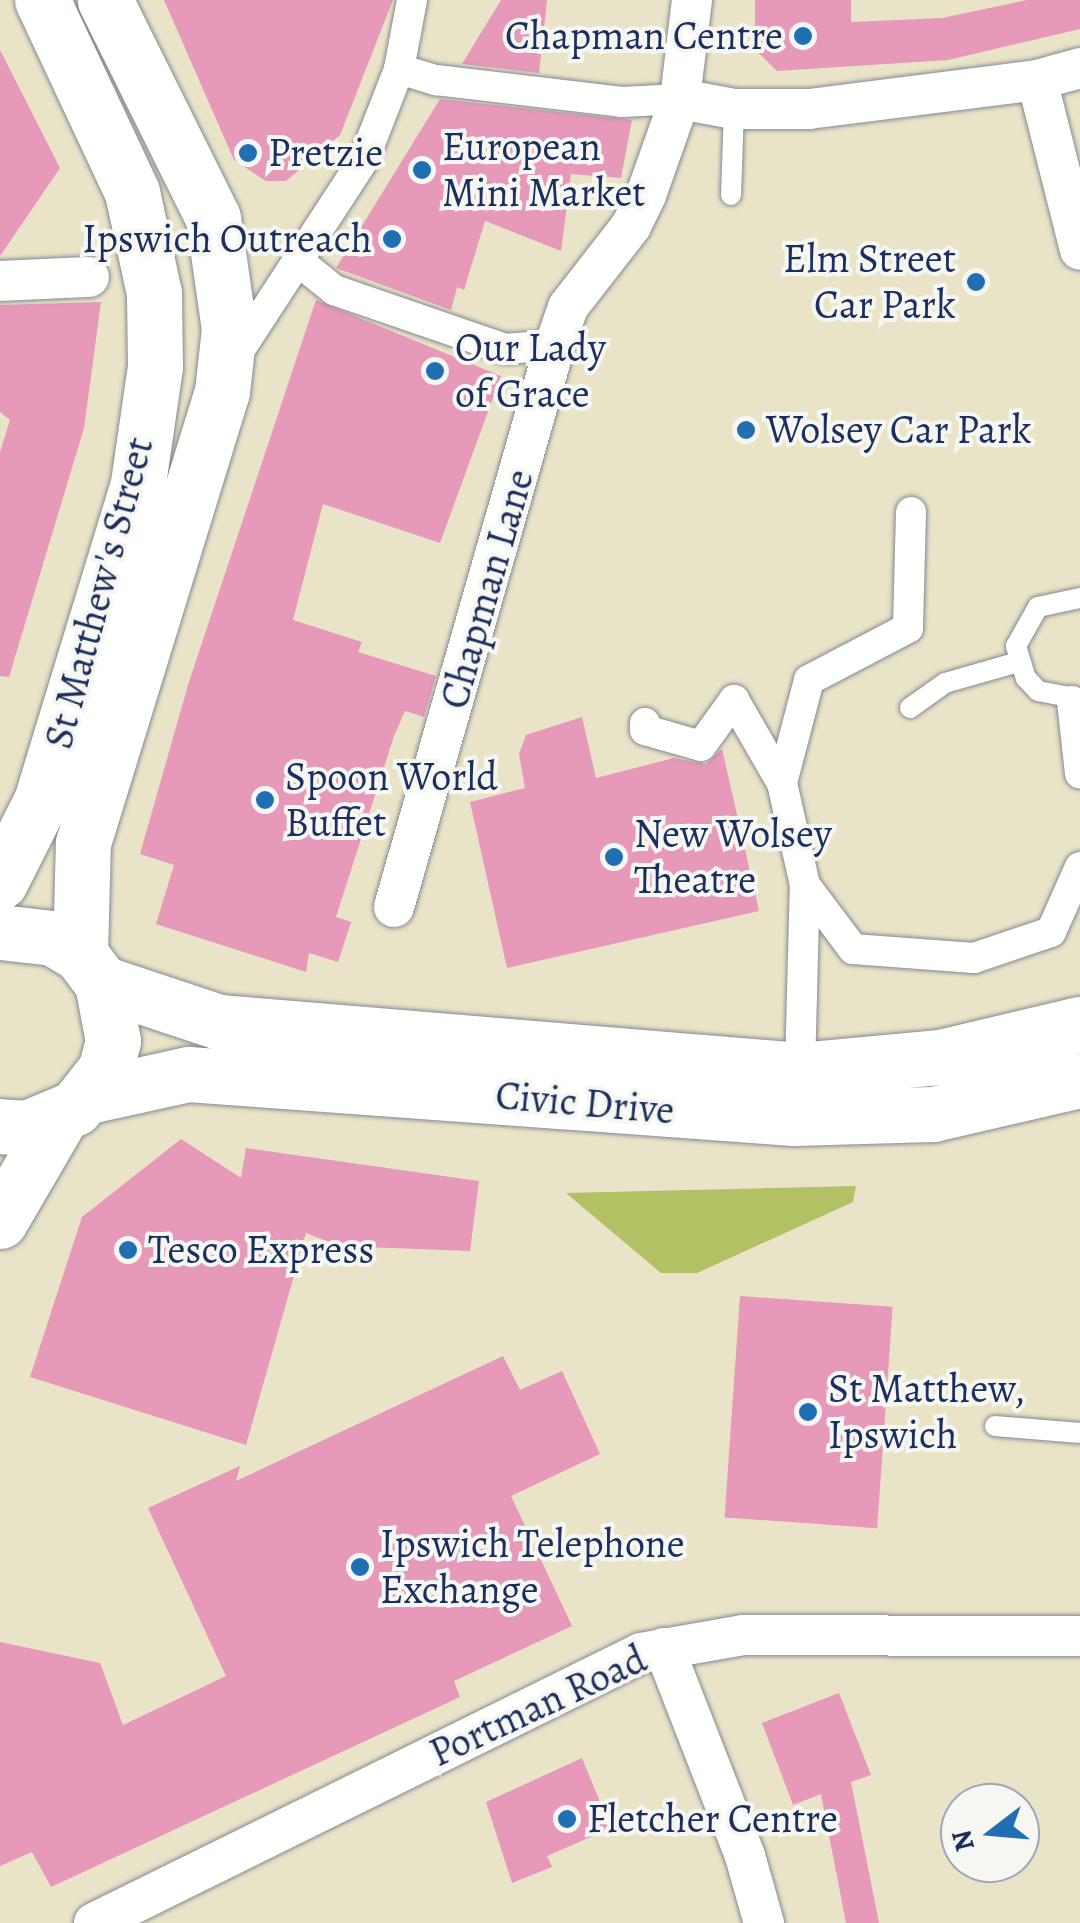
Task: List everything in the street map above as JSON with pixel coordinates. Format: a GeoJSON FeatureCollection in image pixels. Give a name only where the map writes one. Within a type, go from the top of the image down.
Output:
{"type":"FeatureCollection","features":[{"type":"Feature","properties":{"kind":"main road","name":"St Matthew's Street"},"geometry":{"type":"LineString","coordinates":[[0,882],[41,801],[138,484],[156,366],[154,293],[132,192],[42,0]]}},
{"type":"Feature","properties":{"kind":"main road","name":"St Matthew's Street"},"geometry":{"type":"LineString","coordinates":[[74,1106],[113,1041],[91,968],[83,843],[226,368],[222,254],[213,218],[105,0]]}},
{"type":"Feature","properties":{"kind":"main road","name":"Civic Drive"},"geometry":{"type":"LineString","coordinates":[[0,932],[53,938],[91,968],[220,1022],[800,1070],[940,1058],[1080,1024]]}},
{"type":"Feature","properties":{"kind":"main road","name":"Civic Drive"},"geometry":{"type":"LineString","coordinates":[[0,1126],[26,1128],[74,1106],[188,1074],[793,1118],[934,1114],[1080,1080]]}},
{"type":"Feature","properties":{"kind":"main road"},"geometry":{"type":"LineString","coordinates":[[0,1222],[74,1106]]}},
{"type":"Feature","properties":{"kind":"street"},"geometry":{"type":"LineString","coordinates":[[226,368],[364,158],[399,68],[412,0]]}},
{"type":"Feature","properties":{"kind":"street","name":"Chapman Lane"},"geometry":{"type":"LineString","coordinates":[[394,907],[555,345],[568,308],[631,226],[680,99],[692,0]]}},
{"type":"Feature","properties":{"kind":"street"},"geometry":{"type":"LineString","coordinates":[[399,68],[436,80],[622,102],[680,99],[734,110],[809,109],[1037,80],[1080,68]]}},
{"type":"Feature","properties":{"kind":"street"},"geometry":{"type":"LineString","coordinates":[[1037,80],[1080,250]]}},
{"type":"Feature","properties":{"kind":"street"},"geometry":{"type":"LineString","coordinates":[[298,260],[334,290],[504,350],[555,345]]}},
{"type":"Feature","properties":{"kind":"street"},"geometry":{"type":"LineString","coordinates":[[0,281],[89,277]]}},
{"type":"Feature","properties":{"kind":"street"},"geometry":{"type":"LineString","coordinates":[[782,783],[809,680],[908,628],[911,512]]}},
{"type":"Feature","properties":{"kind":"street"},"geometry":{"type":"LineString","coordinates":[[645,722],[645,730],[701,746],[734,700],[782,783],[805,885],[800,1070]]}},
{"type":"Feature","properties":{"kind":"street"},"geometry":{"type":"LineString","coordinates":[[1077,703],[1080,774]]}},
{"type":"Feature","properties":{"kind":"street"},"geometry":{"type":"LineString","coordinates":[[805,885],[852,948],[974,958],[1051,932],[1080,867]]}},
{"type":"Feature","properties":{"kind":"street","name":"Portman Road"},"geometry":{"type":"LineString","coordinates":[[94,1923],[664,1648],[743,1635],[1080,1636]]}},
{"type":"Feature","properties":{"kind":"street"},"geometry":{"type":"LineString","coordinates":[[664,1648],[746,1856],[764,1923]]}},
{"type":"Feature","properties":{"kind":"lane"},"geometry":{"type":"LineString","coordinates":[[731,195],[734,110]]}},
{"type":"Feature","properties":{"kind":"lane"},"geometry":{"type":"LineString","coordinates":[[1077,703],[1038,691],[1018,662],[1028,617],[1050,600],[1080,598]]}},
{"type":"Feature","properties":{"kind":"lane"},"geometry":{"type":"LineString","coordinates":[[910,708],[945,683],[1018,662]]}},
{"type":"Feature","properties":{"kind":"lane"},"geometry":{"type":"LineString","coordinates":[[995,1426],[1080,1433]]}},
{"type":"Feature","properties":{"kind":"green space"},"geometry":{"type":"Polygon","coordinates":[[[856,1186],[853,1202],[697,1273],[661,1273],[566,1193],[856,1186]]]}},
{"type":"Feature","properties":{"kind":"building"},"geometry":{"type":"Polygon","coordinates":[[[164,0],[393,0],[340,135],[286,181],[266,181],[234,160],[164,0]]]}},
{"type":"Feature","properties":{"kind":"building"},"geometry":{"type":"Polygon","coordinates":[[[501,0],[547,0],[539,73],[462,64],[501,0]]]}},
{"type":"Feature","properties":{"kind":"building"},"geometry":{"type":"Polygon","coordinates":[[[755,0],[851,0],[851,22],[942,18],[1027,0],[1080,0],[1080,29],[948,60],[777,71],[755,49],[755,0]]]}},
{"type":"Feature","properties":{"kind":"building"},"geometry":{"type":"Polygon","coordinates":[[[0,50],[60,168],[0,256],[0,50]]]}},
{"type":"Feature","properties":{"kind":"building"},"geometry":{"type":"Polygon","coordinates":[[[440,99],[632,120],[621,178],[571,174],[561,251],[485,221],[464,290],[457,287],[451,310],[336,268],[440,99]]]}},
{"type":"Feature","properties":{"kind":"building"},"geometry":{"type":"Polygon","coordinates":[[[316,300],[501,376],[440,543],[323,504],[293,620],[362,642],[358,652],[436,676],[424,717],[405,711],[394,736],[336,917],[351,922],[338,962],[309,953],[306,972],[156,924],[174,865],[140,854],[188,685],[316,300]]]}},
{"type":"Feature","properties":{"kind":"building"},"geometry":{"type":"Polygon","coordinates":[[[101,302],[84,428],[9,677],[0,676],[0,452],[10,420],[0,412],[0,305],[101,302]]]}},
{"type":"Feature","properties":{"kind":"building","name":"New Wolsey Theatre"},"geometry":{"type":"Polygon","coordinates":[[[582,717],[596,778],[674,758],[706,764],[722,749],[759,911],[507,968],[470,802],[525,788],[519,754],[526,735],[582,717]]]}},
{"type":"Feature","properties":{"kind":"building"},"geometry":{"type":"Polygon","coordinates":[[[181,1139],[241,1178],[246,1148],[479,1181],[470,1251],[339,1246],[306,1233],[246,1445],[30,1377],[82,1217],[181,1139]]]}},
{"type":"Feature","properties":{"kind":"building","name":"St Matthew, Ipswich"},"geometry":{"type":"Polygon","coordinates":[[[740,1296],[893,1307],[877,1528],[725,1517],[740,1296]]]}},
{"type":"Feature","properties":{"kind":"building","name":"Ipswich Telephone Exchange"},"geometry":{"type":"Polygon","coordinates":[[[503,1356],[520,1390],[562,1371],[600,1454],[511,1496],[572,1626],[454,1681],[460,1697],[51,1887],[32,1852],[0,1866],[0,1642],[100,1663],[123,1725],[226,1676],[148,1508],[240,1466],[236,1481],[503,1356]]]}},
{"type":"Feature","properties":{"kind":"building"},"geometry":{"type":"Polygon","coordinates":[[[839,1693],[871,1775],[851,1782],[879,1923],[846,1923],[821,1794],[793,1805],[762,1723],[839,1693]]]}},
{"type":"Feature","properties":{"kind":"building","name":"Fletcher Centre"},"geometry":{"type":"Polygon","coordinates":[[[582,1758],[611,1828],[547,1856],[552,1867],[512,1883],[486,1802],[582,1758]]]}},
{"type":"Feature","properties":{"kind":"place","name":"Chapman Centre"},"geometry":{"type":"Point","coordinates":[803,36]}},
{"type":"Feature","properties":{"kind":"place","name":"Pretzie"},"geometry":{"type":"Point","coordinates":[248,153]}},
{"type":"Feature","properties":{"kind":"place","name":"European Mini Market"},"geometry":{"type":"Point","coordinates":[422,170]}},
{"type":"Feature","properties":{"kind":"place","name":"Ipswich Outreach"},"geometry":{"type":"Point","coordinates":[392,239]}},
{"type":"Feature","properties":{"kind":"place","name":"Elm Street Car Park"},"geometry":{"type":"Point","coordinates":[976,282]}},
{"type":"Feature","properties":{"kind":"place","name":"Our Lady of Grace"},"geometry":{"type":"Point","coordinates":[435,371]}},
{"type":"Feature","properties":{"kind":"place","name":"Wolsey Car Park"},"geometry":{"type":"Point","coordinates":[746,430]}},
{"type":"Feature","properties":{"kind":"place","name":"Spoon World Buffet"},"geometry":{"type":"Point","coordinates":[265,800]}},
{"type":"Feature","properties":{"kind":"place","name":"New Wolsey Theatre"},"geometry":{"type":"Point","coordinates":[614,857]}},
{"type":"Feature","properties":{"kind":"place","name":"Tesco Express"},"geometry":{"type":"Point","coordinates":[128,1250]}},
{"type":"Feature","properties":{"kind":"place","name":"St Matthew, Ipswich"},"geometry":{"type":"Point","coordinates":[808,1412]}},
{"type":"Feature","properties":{"kind":"place","name":"Ipswich Telephone Exchange"},"geometry":{"type":"Point","coordinates":[360,1567]}},
{"type":"Feature","properties":{"kind":"place","name":"Fletcher Centre"},"geometry":{"type":"Point","coordinates":[567,1819]}}]}
